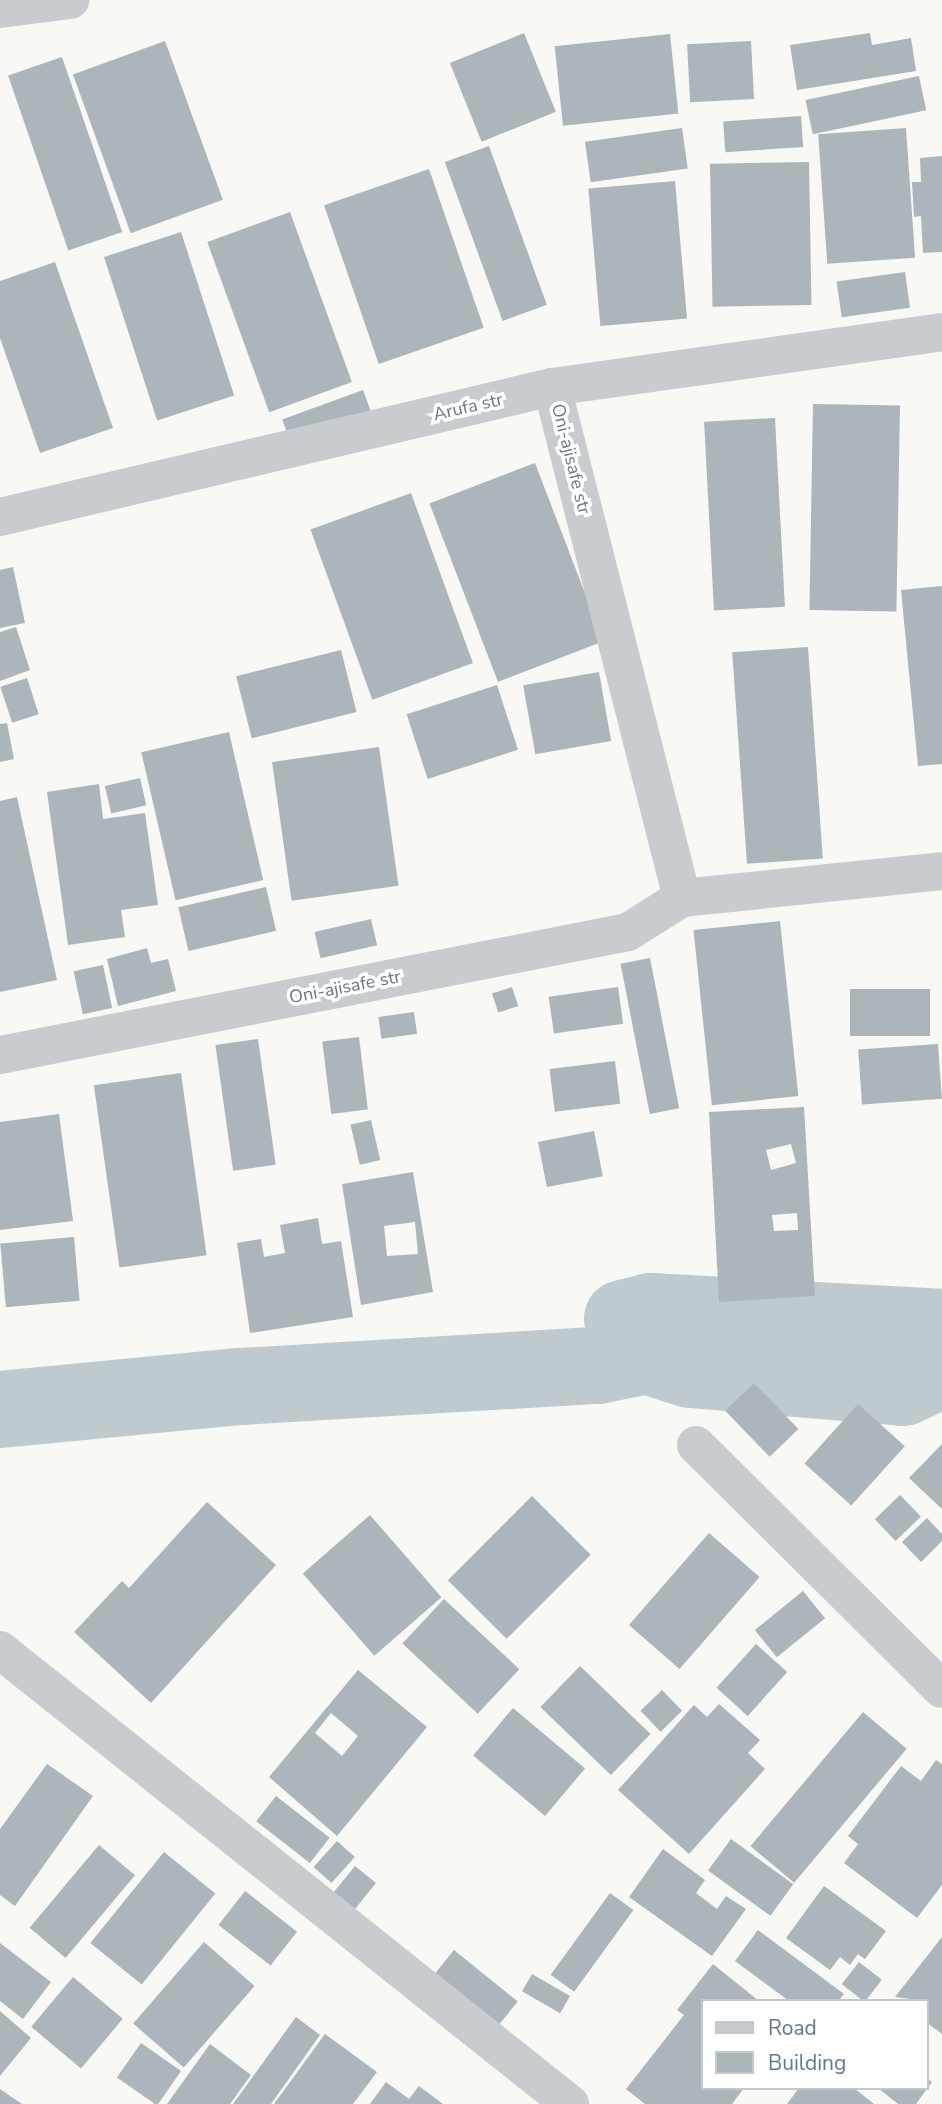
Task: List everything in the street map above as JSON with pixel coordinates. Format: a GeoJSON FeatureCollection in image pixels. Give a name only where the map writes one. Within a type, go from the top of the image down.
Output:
{"type":"FeatureCollection","features":[{"type":"Feature","properties":{"kind":"street"},"geometry":{"type":"LineString","coordinates":[[0,9],[70,0]]}},
{"type":"Feature","properties":{"kind":"street","name":"Arufa str"},"geometry":{"type":"LineString","coordinates":[[0,517],[552,387],[942,332]]}},
{"type":"Feature","properties":{"kind":"street","name":"Oni-ajisafe str"},"geometry":{"type":"LineString","coordinates":[[552,387],[682,898]]}},
{"type":"Feature","properties":{"kind":"street","name":"Oni-ajisafe str"},"geometry":{"type":"LineString","coordinates":[[0,1055],[628,932],[682,898],[942,872]]}},
{"type":"Feature","properties":{"kind":"street"},"geometry":{"type":"LineString","coordinates":[[696,1445],[942,1689]]}},
{"type":"Feature","properties":{"kind":"street"},"geometry":{"type":"LineString","coordinates":[[0,1650],[570,2104]]}},
{"type":"Feature","properties":{"kind":"building"},"geometry":{"type":"Polygon","coordinates":[[[524,33],[556,112],[482,142],[450,63],[524,33]]]}},
{"type":"Feature","properties":{"kind":"building"},"geometry":{"type":"Polygon","coordinates":[[[870,33],[872,45],[911,38],[916,71],[797,90],[790,45],[870,33]]]}},
{"type":"Feature","properties":{"kind":"building"},"geometry":{"type":"Polygon","coordinates":[[[670,34],[678,114],[563,126],[555,46],[670,34]]]}},
{"type":"Feature","properties":{"kind":"building"},"geometry":{"type":"Polygon","coordinates":[[[165,41],[223,200],[131,233],[73,75],[165,41]]]}},
{"type":"Feature","properties":{"kind":"building"},"geometry":{"type":"Polygon","coordinates":[[[751,41],[754,99],[690,102],[687,44],[751,41]]]}},
{"type":"Feature","properties":{"kind":"building"},"geometry":{"type":"Polygon","coordinates":[[[62,57],[122,232],[68,250],[8,76],[62,57]]]}},
{"type":"Feature","properties":{"kind":"building"},"geometry":{"type":"Polygon","coordinates":[[[919,76],[926,110],[813,134],[806,100],[919,76]]]}},
{"type":"Feature","properties":{"kind":"building"},"geometry":{"type":"Polygon","coordinates":[[[801,116],[803,147],[725,152],[723,121],[801,116]]]}},
{"type":"Feature","properties":{"kind":"building"},"geometry":{"type":"Polygon","coordinates":[[[682,128],[688,169],[591,182],[585,142],[682,128]]]}},
{"type":"Feature","properties":{"kind":"building"},"geometry":{"type":"Polygon","coordinates":[[[906,128],[915,258],[827,264],[818,134],[906,128]]]}},
{"type":"Feature","properties":{"kind":"building"},"geometry":{"type":"Polygon","coordinates":[[[489,146],[547,305],[503,321],[445,162],[489,146]]]}},
{"type":"Feature","properties":{"kind":"building"},"geometry":{"type":"Polygon","coordinates":[[[942,156],[942,252],[923,253],[921,216],[914,217],[912,182],[921,182],[920,158],[942,156]]]}},
{"type":"Feature","properties":{"kind":"building"},"geometry":{"type":"Polygon","coordinates":[[[809,162],[811,305],[713,307],[710,164],[809,162]]]}},
{"type":"Feature","properties":{"kind":"building"},"geometry":{"type":"Polygon","coordinates":[[[429,169],[484,328],[379,364],[324,205],[429,169]]]}},
{"type":"Feature","properties":{"kind":"building"},"geometry":{"type":"Polygon","coordinates":[[[675,181],[687,318],[600,326],[588,189],[675,181]]]}},
{"type":"Feature","properties":{"kind":"building"},"geometry":{"type":"Polygon","coordinates":[[[290,212],[352,382],[269,412],[207,242],[290,212]]]}},
{"type":"Feature","properties":{"kind":"building"},"geometry":{"type":"Polygon","coordinates":[[[181,232],[234,396],[157,421],[104,257],[181,232]]]}},
{"type":"Feature","properties":{"kind":"building"},"geometry":{"type":"Polygon","coordinates":[[[55,262],[113,428],[40,453],[0,338],[0,281],[55,262]]]}},
{"type":"Feature","properties":{"kind":"building"},"geometry":{"type":"Polygon","coordinates":[[[905,272],[910,308],[842,317],[837,282],[905,272]]]}},
{"type":"Feature","properties":{"kind":"building"},"geometry":{"type":"Polygon","coordinates":[[[363,390],[371,412],[290,441],[282,419],[363,390]]]}},
{"type":"Feature","properties":{"kind":"building"},"geometry":{"type":"Polygon","coordinates":[[[813,404],[900,406],[896,611],[809,610],[813,404]]]}},
{"type":"Feature","properties":{"kind":"building"},"geometry":{"type":"Polygon","coordinates":[[[775,418],[785,607],[714,610],[704,422],[775,418]]]}},
{"type":"Feature","properties":{"kind":"building"},"geometry":{"type":"Polygon","coordinates":[[[535,463],[603,641],[498,682],[430,503],[535,463]]]}},
{"type":"Feature","properties":{"kind":"building"},"geometry":{"type":"Polygon","coordinates":[[[411,493],[473,663],[372,700],[310,530],[411,493]]]}},
{"type":"Feature","properties":{"kind":"building"},"geometry":{"type":"Polygon","coordinates":[[[13,567],[25,623],[0,628],[0,570],[13,567]]]}},
{"type":"Feature","properties":{"kind":"building"},"geometry":{"type":"Polygon","coordinates":[[[942,586],[942,764],[918,766],[901,590],[942,586]]]}},
{"type":"Feature","properties":{"kind":"building"},"geometry":{"type":"Polygon","coordinates":[[[16,627],[30,670],[0,681],[0,632],[16,627]]]}},
{"type":"Feature","properties":{"kind":"building"},"geometry":{"type":"Polygon","coordinates":[[[808,647],[823,858],[747,864],[732,652],[808,647]]]}},
{"type":"Feature","properties":{"kind":"building"},"geometry":{"type":"Polygon","coordinates":[[[341,650],[356,712],[252,738],[236,676],[341,650]]]}},
{"type":"Feature","properties":{"kind":"building"},"geometry":{"type":"Polygon","coordinates":[[[599,672],[611,741],[535,754],[523,685],[599,672]]]}},
{"type":"Feature","properties":{"kind":"building"},"geometry":{"type":"Polygon","coordinates":[[[27,678],[39,714],[12,723],[0,687],[27,678]]]}},
{"type":"Feature","properties":{"kind":"building"},"geometry":{"type":"Polygon","coordinates":[[[497,685],[518,750],[428,779],[407,714],[497,685]]]}},
{"type":"Feature","properties":{"kind":"building"},"geometry":{"type":"Polygon","coordinates":[[[7,723],[14,759],[0,762],[0,724],[7,723]]]}},
{"type":"Feature","properties":{"kind":"building"},"geometry":{"type":"Polygon","coordinates":[[[229,732],[263,880],[175,900],[141,752],[229,732]]]}},
{"type":"Feature","properties":{"kind":"building"},"geometry":{"type":"Polygon","coordinates":[[[379,747],[398,886],[292,901],[272,762],[379,747]]]}},
{"type":"Feature","properties":{"kind":"building"},"geometry":{"type":"Polygon","coordinates":[[[140,778],[146,805],[111,813],[105,786],[140,778]]]}},
{"type":"Feature","properties":{"kind":"building"},"geometry":{"type":"Polygon","coordinates":[[[99,784],[103,819],[145,813],[158,905],[121,910],[125,937],[68,945],[47,792],[99,784]]]}},
{"type":"Feature","properties":{"kind":"building"},"geometry":{"type":"Polygon","coordinates":[[[17,797],[57,980],[0,992],[0,801],[17,797]]]}},
{"type":"Feature","properties":{"kind":"building"},"geometry":{"type":"Polygon","coordinates":[[[266,887],[276,931],[188,951],[178,907],[266,887]]]}},
{"type":"Feature","properties":{"kind":"building"},"geometry":{"type":"Polygon","coordinates":[[[371,919],[377,945],[321,958],[314,932],[371,919]]]}},
{"type":"Feature","properties":{"kind":"building"},"geometry":{"type":"Polygon","coordinates":[[[780,921],[798,1096],[712,1105],[693,930],[780,921]]]}},
{"type":"Feature","properties":{"kind":"building"},"geometry":{"type":"Polygon","coordinates":[[[147,948],[151,963],[168,959],[176,991],[118,1006],[107,959],[147,948]]]}},
{"type":"Feature","properties":{"kind":"building"},"geometry":{"type":"Polygon","coordinates":[[[650,958],[679,1108],[650,1114],[621,964],[650,958]]]}},
{"type":"Feature","properties":{"kind":"building"},"geometry":{"type":"Polygon","coordinates":[[[103,965],[112,1008],[83,1014],[74,971],[103,965]]]}},
{"type":"Feature","properties":{"kind":"building"},"geometry":{"type":"Polygon","coordinates":[[[512,987],[518,1006],[498,1013],[492,993],[512,987]]]}},
{"type":"Feature","properties":{"kind":"building"},"geometry":{"type":"Polygon","coordinates":[[[618,987],[623,1024],[554,1033],[549,997],[618,987]]]}},
{"type":"Feature","properties":{"kind":"building"},"geometry":{"type":"Polygon","coordinates":[[[850,989],[930,989],[930,1036],[850,1036],[850,989]]]}},
{"type":"Feature","properties":{"kind":"building"},"geometry":{"type":"Polygon","coordinates":[[[414,1012],[417,1034],[381,1039],[378,1017],[414,1012]]]}},
{"type":"Feature","properties":{"kind":"building"},"geometry":{"type":"Polygon","coordinates":[[[359,1037],[368,1109],[331,1114],[322,1042],[359,1037]]]}},
{"type":"Feature","properties":{"kind":"building"},"geometry":{"type":"Polygon","coordinates":[[[258,1039],[276,1165],[233,1171],[215,1045],[258,1039]]]}},
{"type":"Feature","properties":{"kind":"building"},"geometry":{"type":"Polygon","coordinates":[[[938,1044],[942,1099],[862,1104],[858,1050],[938,1044]]]}},
{"type":"Feature","properties":{"kind":"building"},"geometry":{"type":"Polygon","coordinates":[[[615,1061],[620,1104],[555,1112],[549,1069],[615,1061]]]}},
{"type":"Feature","properties":{"kind":"building"},"geometry":{"type":"Polygon","coordinates":[[[181,1073],[207,1255],[119,1267],[94,1085],[181,1073]]]}},
{"type":"Feature","properties":{"kind":"building"},"geometry":{"type":"Polygon","coordinates":[[[804,1107],[815,1296],[719,1302],[709,1112],[804,1107]],[[791,1144],[766,1150],[771,1170],[796,1163],[791,1144]],[[797,1213],[772,1215],[774,1231],[798,1230],[797,1213]]]}},
{"type":"Feature","properties":{"kind":"building"},"geometry":{"type":"Polygon","coordinates":[[[59,1114],[73,1221],[0,1230],[0,1122],[59,1114]]]}},
{"type":"Feature","properties":{"kind":"building"},"geometry":{"type":"Polygon","coordinates":[[[371,1120],[380,1160],[360,1165],[351,1125],[371,1120]]]}},
{"type":"Feature","properties":{"kind":"building"},"geometry":{"type":"Polygon","coordinates":[[[594,1131],[603,1176],[547,1187],[538,1142],[594,1131]]]}},
{"type":"Feature","properties":{"kind":"building"},"geometry":{"type":"Polygon","coordinates":[[[413,1172],[433,1292],[361,1305],[342,1184],[413,1172]],[[415,1222],[384,1226],[387,1256],[418,1254],[415,1222]]]}},
{"type":"Feature","properties":{"kind":"building"},"geometry":{"type":"Polygon","coordinates":[[[318,1218],[322,1244],[341,1241],[353,1317],[250,1333],[237,1243],[261,1239],[264,1257],[285,1253],[280,1225],[318,1218]]]}},
{"type":"Feature","properties":{"kind":"building"},"geometry":{"type":"Polygon","coordinates":[[[74,1237],[80,1301],[6,1307],[0,1243],[74,1237]]]}},
{"type":"Feature","properties":{"kind":"building"},"geometry":{"type":"Polygon","coordinates":[[[754,1383],[798,1429],[770,1457],[725,1411],[754,1383]]]}},
{"type":"Feature","properties":{"kind":"building"},"geometry":{"type":"Polygon","coordinates":[[[858,1404],[905,1446],[851,1506],[804,1463],[858,1404]]]}},
{"type":"Feature","properties":{"kind":"building"},"geometry":{"type":"Polygon","coordinates":[[[942,1444],[942,1509],[909,1478],[942,1444]]]}},
{"type":"Feature","properties":{"kind":"building"},"geometry":{"type":"Polygon","coordinates":[[[900,1495],[921,1517],[896,1541],[875,1519],[900,1495]]]}},
{"type":"Feature","properties":{"kind":"building"},"geometry":{"type":"Polygon","coordinates":[[[532,1496],[591,1555],[507,1639],[448,1580],[532,1496]]]}},
{"type":"Feature","properties":{"kind":"building"},"geometry":{"type":"Polygon","coordinates":[[[207,1502],[276,1565],[151,1703],[74,1632],[122,1581],[129,1588],[207,1502]]]}},
{"type":"Feature","properties":{"kind":"building"},"geometry":{"type":"Polygon","coordinates":[[[370,1515],[442,1597],[374,1656],[303,1573],[370,1515]]]}},
{"type":"Feature","properties":{"kind":"building"},"geometry":{"type":"Polygon","coordinates":[[[927,1518],[942,1534],[942,1541],[921,1562],[902,1542],[927,1518]]]}},
{"type":"Feature","properties":{"kind":"building"},"geometry":{"type":"Polygon","coordinates":[[[709,1533],[760,1577],[680,1669],[629,1625],[709,1533]]]}},
{"type":"Feature","properties":{"kind":"building"},"geometry":{"type":"Polygon","coordinates":[[[803,1591],[825,1618],[777,1657],[755,1630],[803,1591]]]}},
{"type":"Feature","properties":{"kind":"building"},"geometry":{"type":"Polygon","coordinates":[[[444,1599],[519,1669],[478,1714],[402,1644],[444,1599]]]}},
{"type":"Feature","properties":{"kind":"building"},"geometry":{"type":"Polygon","coordinates":[[[756,1644],[787,1672],[748,1716],[717,1688],[756,1644]]]}},
{"type":"Feature","properties":{"kind":"building"},"geometry":{"type":"Polygon","coordinates":[[[580,1666],[650,1734],[611,1775],[540,1707],[580,1666]]]}},
{"type":"Feature","properties":{"kind":"building"},"geometry":{"type":"Polygon","coordinates":[[[358,1670],[427,1727],[337,1836],[269,1777],[358,1670]],[[331,1713],[315,1733],[342,1756],[358,1736],[331,1713]]]}},
{"type":"Feature","properties":{"kind":"building"},"geometry":{"type":"Polygon","coordinates":[[[662,1690],[682,1711],[661,1732],[640,1711],[662,1690]]]}},
{"type":"Feature","properties":{"kind":"building"},"geometry":{"type":"Polygon","coordinates":[[[719,1704],[760,1740],[748,1753],[765,1769],[689,1854],[618,1790],[694,1705],[707,1717],[719,1704]]]}},
{"type":"Feature","properties":{"kind":"building"},"geometry":{"type":"Polygon","coordinates":[[[513,1708],[585,1768],[545,1816],[473,1755],[513,1708]]]}},
{"type":"Feature","properties":{"kind":"building"},"geometry":{"type":"Polygon","coordinates":[[[863,1712],[907,1749],[794,1883],[751,1846],[863,1712]]]}},
{"type":"Feature","properties":{"kind":"building"},"geometry":{"type":"Polygon","coordinates":[[[936,1760],[942,1764],[942,1885],[917,1918],[844,1863],[858,1844],[848,1836],[901,1766],[921,1781],[936,1760]]]}},
{"type":"Feature","properties":{"kind":"building"},"geometry":{"type":"Polygon","coordinates":[[[47,1764],[93,1796],[15,1906],[0,1895],[0,1829],[47,1764]]]}},
{"type":"Feature","properties":{"kind":"building"},"geometry":{"type":"Polygon","coordinates":[[[276,1796],[330,1838],[310,1863],[256,1821],[276,1796]]]}},
{"type":"Feature","properties":{"kind":"building"},"geometry":{"type":"Polygon","coordinates":[[[731,1839],[793,1884],[770,1916],[708,1871],[731,1839]]]}},
{"type":"Feature","properties":{"kind":"building"},"geometry":{"type":"Polygon","coordinates":[[[337,1841],[355,1857],[331,1883],[314,1867],[337,1841]]]}},
{"type":"Feature","properties":{"kind":"building"},"geometry":{"type":"Polygon","coordinates":[[[99,1845],[135,1875],[66,1958],[30,1928],[99,1845]]]}},
{"type":"Feature","properties":{"kind":"building"},"geometry":{"type":"Polygon","coordinates":[[[663,1849],[705,1880],[696,1893],[717,1909],[726,1896],[746,1909],[712,1956],[629,1897],[663,1849]]]}},
{"type":"Feature","properties":{"kind":"building"},"geometry":{"type":"Polygon","coordinates":[[[164,1852],[215,1894],[142,1984],[90,1943],[164,1852]]]}},
{"type":"Feature","properties":{"kind":"building"},"geometry":{"type":"Polygon","coordinates":[[[355,1866],[376,1883],[355,1909],[334,1892],[355,1866]]]}},
{"type":"Feature","properties":{"kind":"building"},"geometry":{"type":"Polygon","coordinates":[[[824,1886],[886,1931],[865,1959],[858,1954],[850,1965],[840,1957],[830,1970],[786,1938],[824,1886]]]}},
{"type":"Feature","properties":{"kind":"building"},"geometry":{"type":"Polygon","coordinates":[[[245,1891],[297,1932],[271,1966],[219,1925],[245,1891]]]}},
{"type":"Feature","properties":{"kind":"building"},"geometry":{"type":"Polygon","coordinates":[[[610,1893],[633,1910],[574,1992],[551,1975],[610,1893]]]}},
{"type":"Feature","properties":{"kind":"building"},"geometry":{"type":"Polygon","coordinates":[[[758,1930],[844,1994],[840,1999],[786,1999],[735,1961],[758,1930]]]}},
{"type":"Feature","properties":{"kind":"building"},"geometry":{"type":"Polygon","coordinates":[[[942,1937],[942,2034],[928,2024],[928,1999],[895,1997],[942,1937]]]}},
{"type":"Feature","properties":{"kind":"building"},"geometry":{"type":"Polygon","coordinates":[[[204,1942],[255,1986],[184,2067],[133,2024],[204,1942]]]}},
{"type":"Feature","properties":{"kind":"building"},"geometry":{"type":"Polygon","coordinates":[[[0,1943],[51,1982],[23,2019],[0,2001],[0,1943]]]}},
{"type":"Feature","properties":{"kind":"building"},"geometry":{"type":"Polygon","coordinates":[[[454,1950],[518,2002],[496,2028],[433,1976],[454,1950]]]}},
{"type":"Feature","properties":{"kind":"building"},"geometry":{"type":"Polygon","coordinates":[[[859,1962],[882,1980],[867,1999],[861,1999],[842,1984],[859,1962]]]}},
{"type":"Feature","properties":{"kind":"building"},"geometry":{"type":"Polygon","coordinates":[[[713,1964],[757,1999],[701,1999],[701,2090],[742,2090],[732,2104],[645,2104],[626,2089],[684,2015],[677,2010],[713,1964]]]}},
{"type":"Feature","properties":{"kind":"building"},"geometry":{"type":"Polygon","coordinates":[[[532,1974],[570,1996],[560,2013],[522,1991],[532,1974]]]}},
{"type":"Feature","properties":{"kind":"building"},"geometry":{"type":"Polygon","coordinates":[[[73,1977],[123,2019],[81,2069],[31,2027],[73,1977]]]}},
{"type":"Feature","properties":{"kind":"building"},"geometry":{"type":"Polygon","coordinates":[[[0,2011],[31,2038],[0,2076],[0,2011]]]}},
{"type":"Feature","properties":{"kind":"building"},"geometry":{"type":"Polygon","coordinates":[[[296,2017],[320,2035],[271,2104],[233,2104],[296,2017]]]}},
{"type":"Feature","properties":{"kind":"building"},"geometry":{"type":"Polygon","coordinates":[[[325,2034],[377,2072],[353,2104],[274,2104],[325,2034]]]}},
{"type":"Feature","properties":{"kind":"building"},"geometry":{"type":"Polygon","coordinates":[[[141,2043],[181,2071],[158,2104],[117,2077],[141,2043]]]}},
{"type":"Feature","properties":{"kind":"building"},"geometry":{"type":"Polygon","coordinates":[[[210,2044],[251,2075],[230,2104],[167,2104],[210,2044]]]}},
{"type":"Feature","properties":{"kind":"building"},"geometry":{"type":"Polygon","coordinates":[[[386,2082],[409,2099],[419,2086],[443,2104],[370,2104],[386,2082]]]}},
{"type":"Feature","properties":{"kind":"building"},"geometry":{"type":"Polygon","coordinates":[[[0,2089],[22,2104],[0,2104],[0,2089]]]}},
{"type":"Feature","properties":{"kind":"building"},"geometry":{"type":"Polygon","coordinates":[[[798,2090],[856,2090],[874,2104],[787,2104],[798,2090]]]}},
{"type":"Feature","properties":{"kind":"building"},"geometry":{"type":"Polygon","coordinates":[[[880,2090],[926,2090],[916,2104],[898,2104],[880,2090]]]}},
{"type":"Feature","properties":{"kind":"waterway"},"geometry":{"type":"LineString","coordinates":[[622,1318],[650,1311],[942,1327]]}},
{"type":"Feature","properties":{"kind":"waterway"},"geometry":{"type":"LineString","coordinates":[[0,1409],[240,1386],[597,1365],[646,1355],[690,1369],[903,1387],[942,1369]]}}]}
